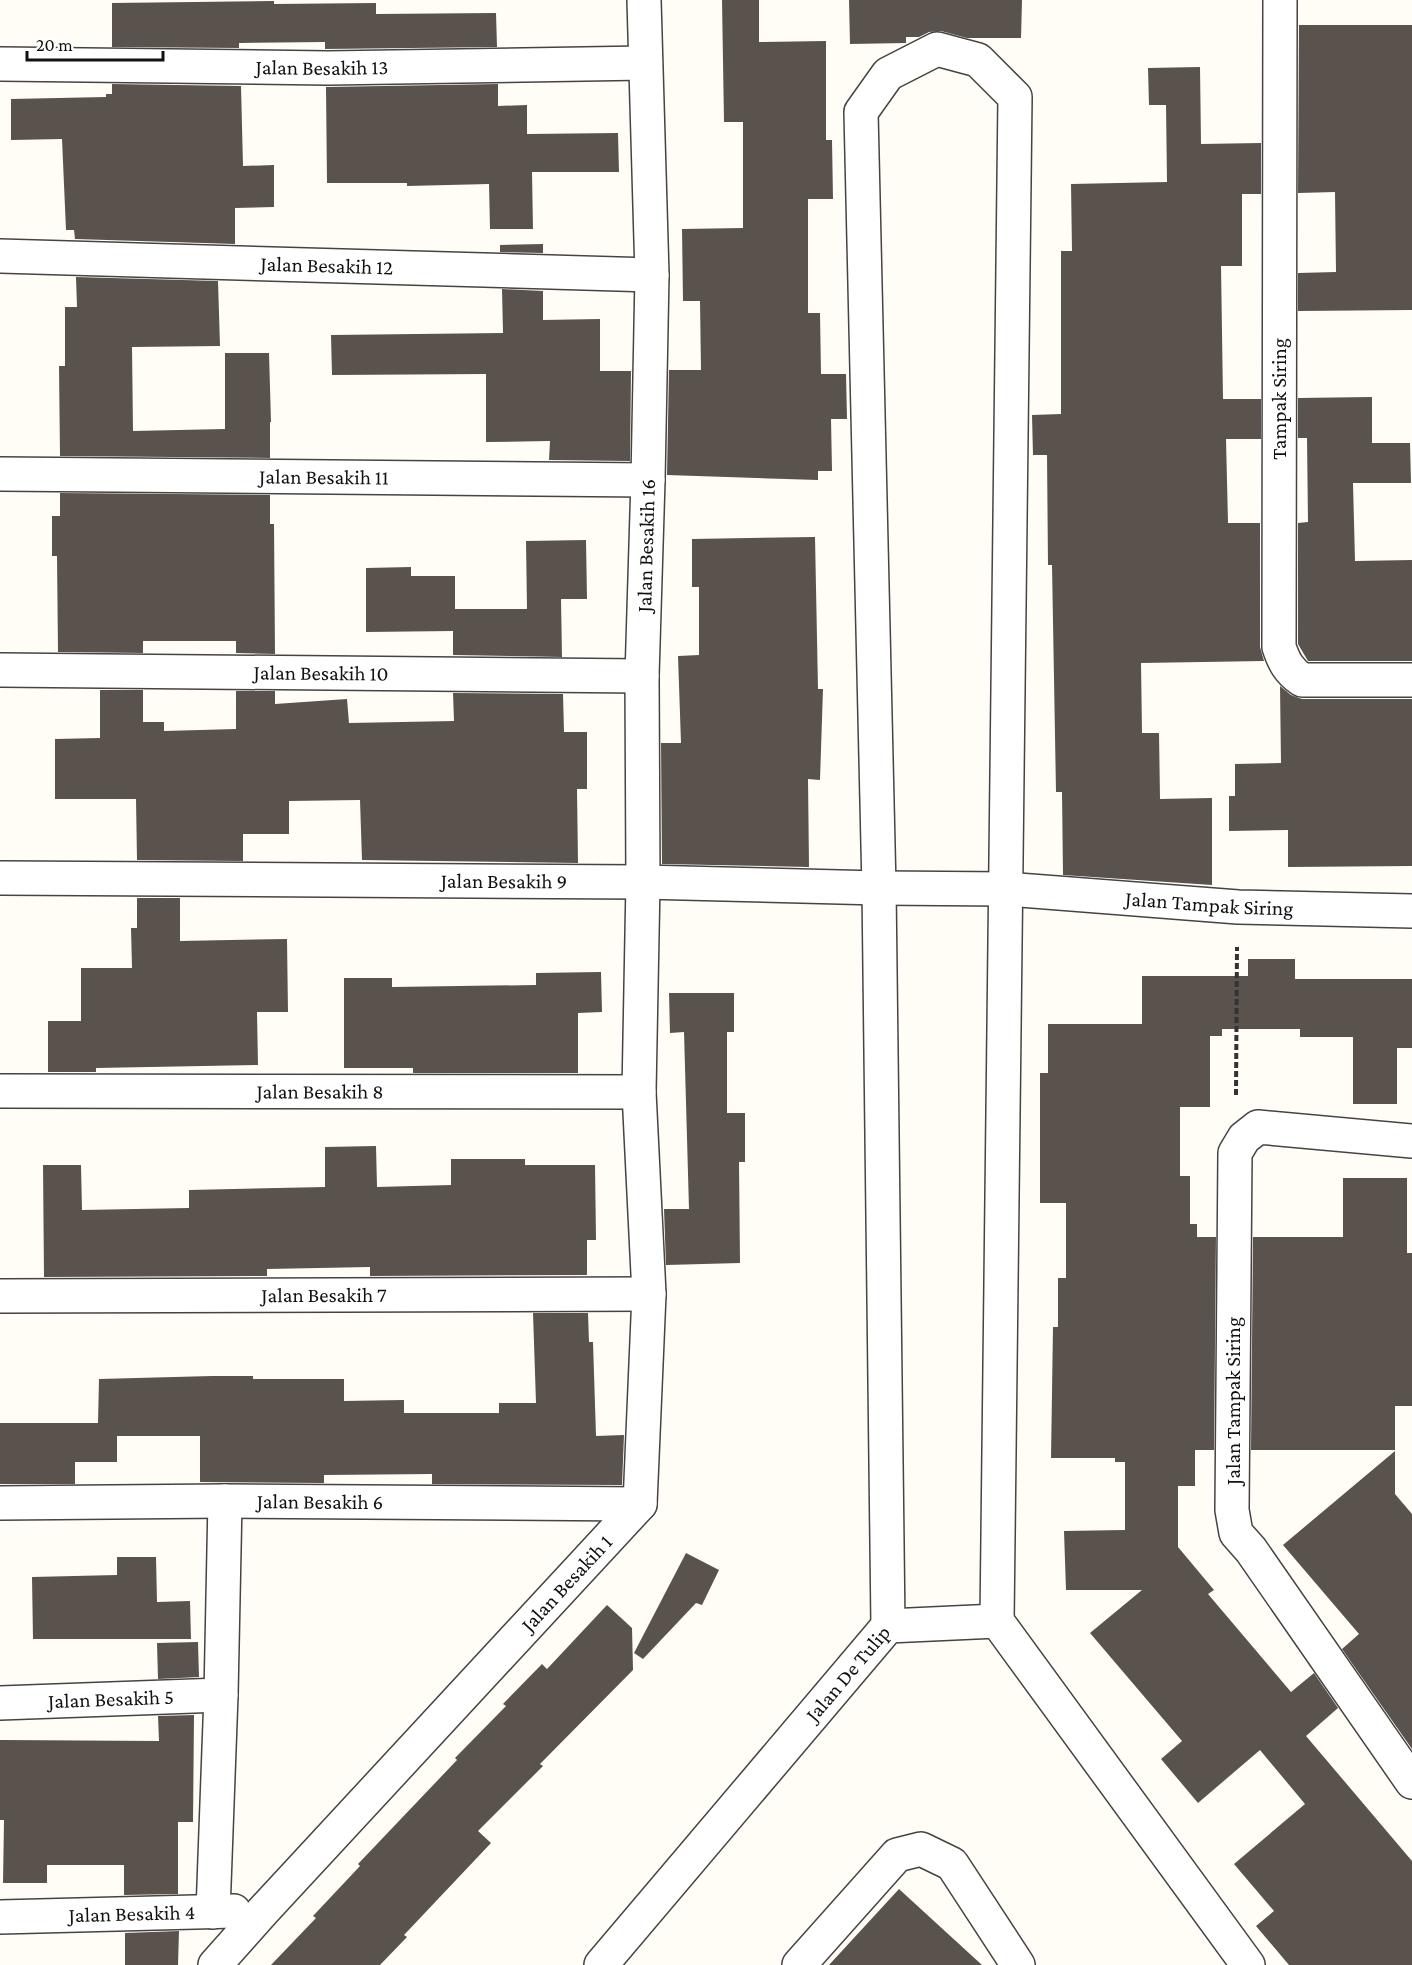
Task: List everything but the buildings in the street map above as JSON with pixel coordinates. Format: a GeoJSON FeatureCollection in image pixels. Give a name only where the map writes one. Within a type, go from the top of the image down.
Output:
{"type":"FeatureCollection","features":[{"type":"Feature","properties":{"kind":"street","name":"Jalan Besakih 16"},"geometry":{"type":"LineString","coordinates":[[639,1092],[643,882],[642,676],[652,275],[644,0]]}},
{"type":"Feature","properties":{"kind":"street","name":"Tampak Siring"},"geometry":{"type":"LineString","coordinates":[[1280,0],[1279,647],[1284,662],[1292,673],[1302,680],[1412,680]]}},
{"type":"Feature","properties":{"kind":"street"},"geometry":{"type":"LineString","coordinates":[[888,1626],[879,888],[861,112],[888,74],[937,49],[978,60],[1015,97],[998,1621],[1248,1965]]}},
{"type":"Feature","properties":{"kind":"street","name":"Jalan Besakih 13"},"geometry":{"type":"LineString","coordinates":[[0,64],[328,68],[645,63]]}},
{"type":"Feature","properties":{"kind":"street","name":"Jalan Besakih 12"},"geometry":{"type":"LineString","coordinates":[[0,256],[652,275]]}},
{"type":"Feature","properties":{"kind":"street","name":"Jalan Besakih 11"},"geometry":{"type":"LineString","coordinates":[[0,474],[648,480]]}},
{"type":"Feature","properties":{"kind":"street","name":"Jalan Besakih 10"},"geometry":{"type":"LineString","coordinates":[[0,670],[642,676]]}},
{"type":"Feature","properties":{"kind":"street","name":"Jalan Besakih 9"},"geometry":{"type":"LineString","coordinates":[[0,878],[643,882],[1007,889]]}},
{"type":"Feature","properties":{"kind":"street","name":"Jalan Tampak Siring"},"geometry":{"type":"LineString","coordinates":[[1007,889],[1238,907],[1412,911]]}},
{"type":"Feature","properties":{"kind":"street","name":"Jalan Besakih 8"},"geometry":{"type":"LineString","coordinates":[[0,1091],[639,1092]]}},
{"type":"Feature","properties":{"kind":"street"},"geometry":{"type":"LineString","coordinates":[[639,1092],[649,1294],[640,1504]]}},
{"type":"Feature","properties":{"kind":"street"},"geometry":{"type":"LineString","coordinates":[[1236,1153],[1244,1138],[1258,1127],[1412,1141]]}},
{"type":"Feature","properties":{"kind":"street","name":"Jalan Tampak Siring"},"geometry":{"type":"LineString","coordinates":[[1236,1153],[1232,1510],[1236,1533],[1257,1559],[1412,1782]]}},
{"type":"Feature","properties":{"kind":"street","name":"Jalan Besakih 7"},"geometry":{"type":"LineString","coordinates":[[0,1296],[649,1294]]}},
{"type":"Feature","properties":{"kind":"street"},"geometry":{"type":"LineString","coordinates":[[213,1912],[225,1501]]}},
{"type":"Feature","properties":{"kind":"street","name":"Jalan Besakih 6"},"geometry":{"type":"LineString","coordinates":[[0,1503],[225,1501],[640,1504]]}},
{"type":"Feature","properties":{"kind":"street","name":"Jalan Besakih 1"},"geometry":{"type":"LineString","coordinates":[[215,1965],[640,1504]]}},
{"type":"Feature","properties":{"kind":"street","name":"Jalan De Tulip"},"geometry":{"type":"LineString","coordinates":[[602,1965],[888,1626],[998,1621]]}},
{"type":"Feature","properties":{"kind":"street","name":"Jalan Besakih 5"},"geometry":{"type":"LineString","coordinates":[[0,1702],[221,1695]]}},
{"type":"Feature","properties":{"kind":"street"},"geometry":{"type":"LineString","coordinates":[[799,1965],[897,1855],[921,1849],[952,1864],[1018,1965]]}},
{"type":"Feature","properties":{"kind":"street","name":"Jalan Besakih 4"},"geometry":{"type":"LineString","coordinates":[[0,1917],[263,1911]]}},
{"type":"Feature","properties":{"kind":"path"},"geometry":{"type":"LineString","coordinates":[[1236,1153],[1238,907]]}}]}
